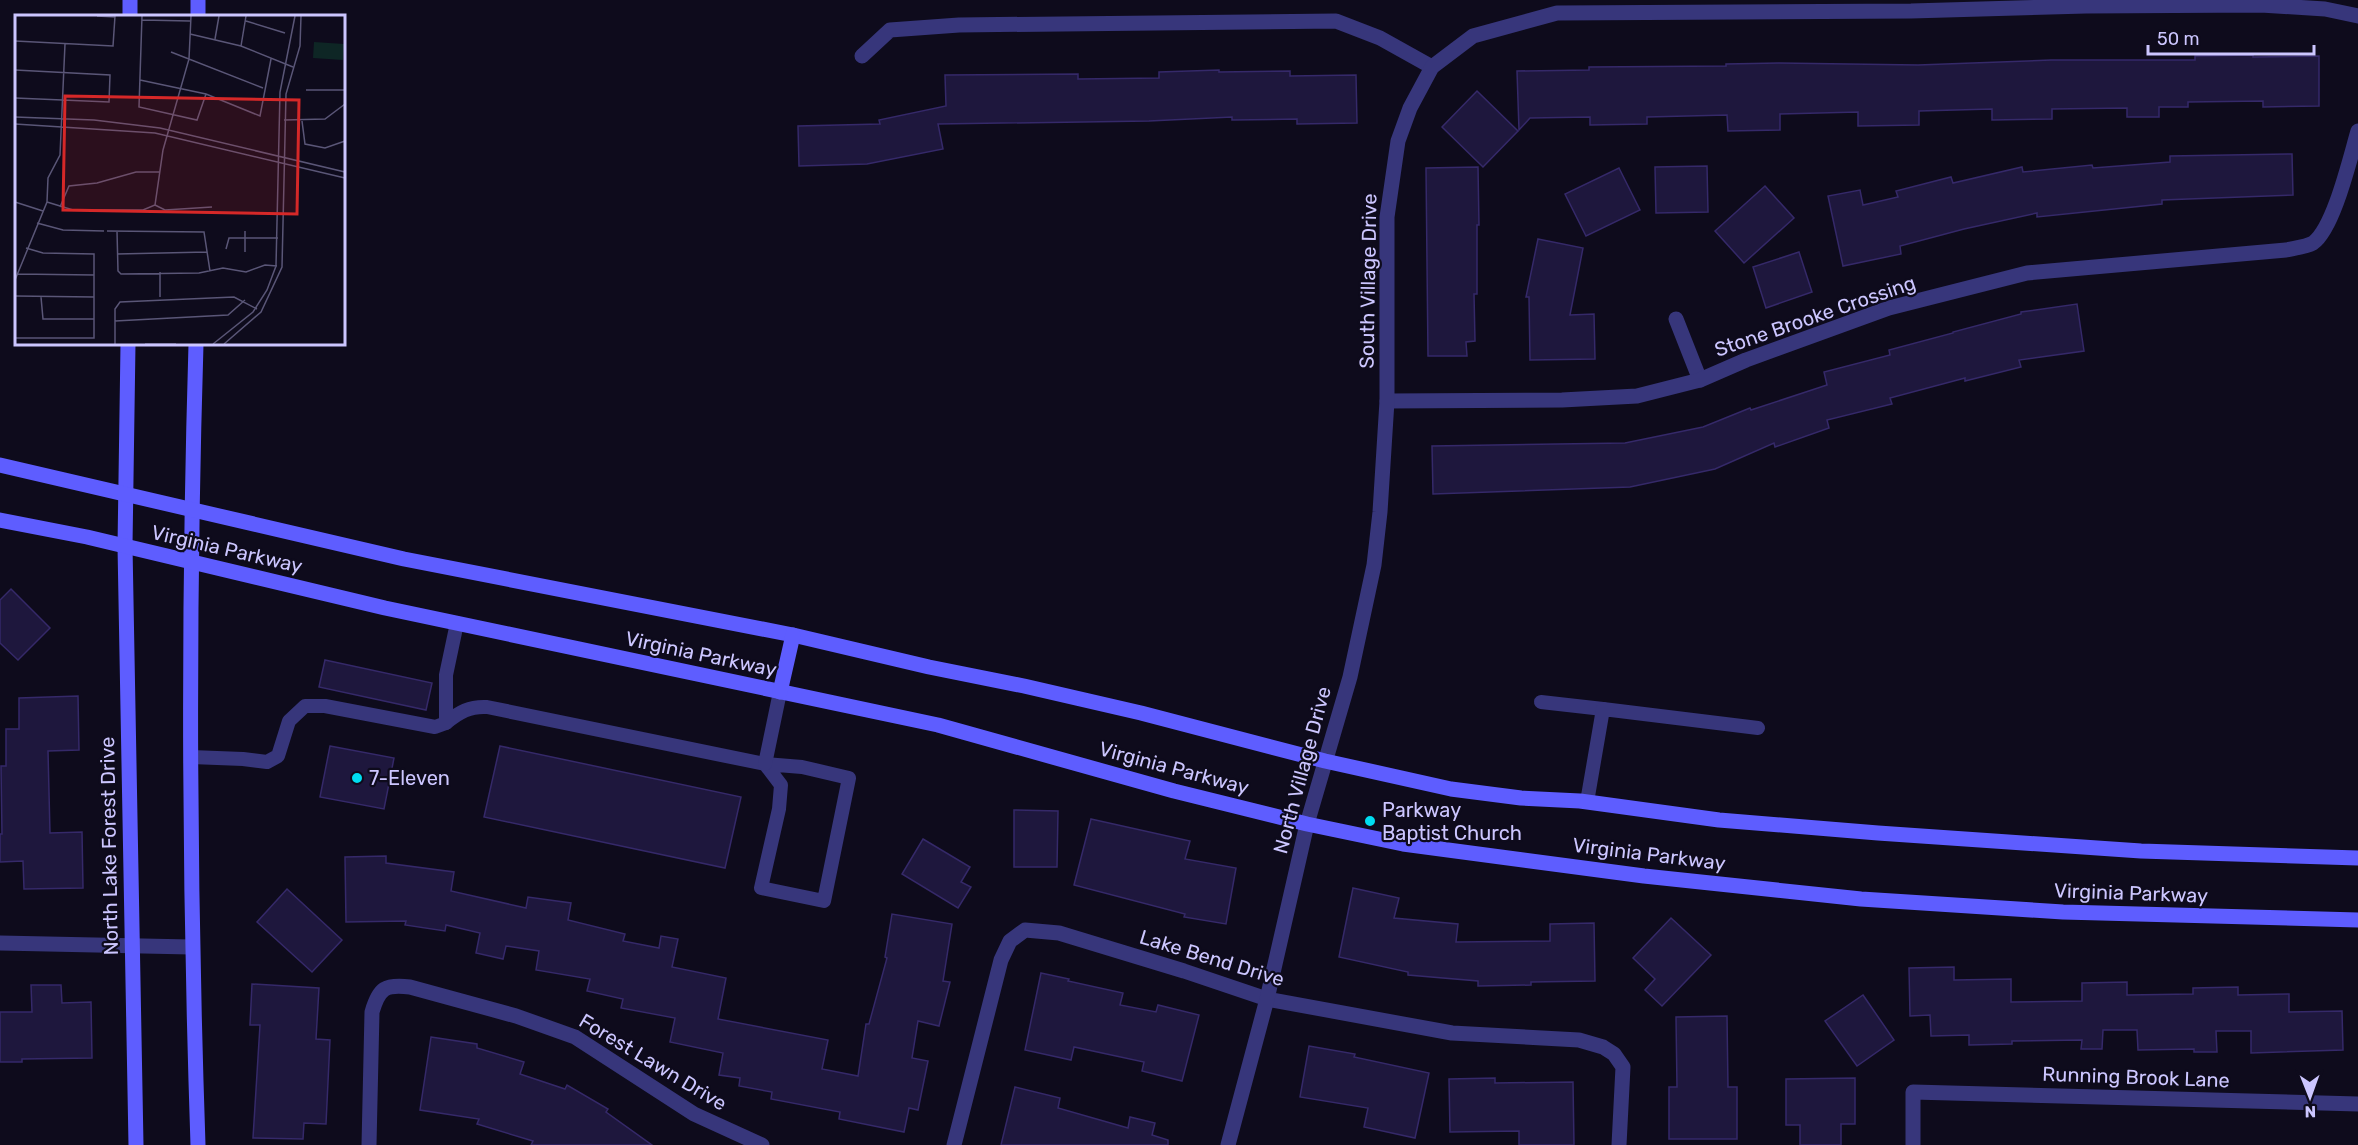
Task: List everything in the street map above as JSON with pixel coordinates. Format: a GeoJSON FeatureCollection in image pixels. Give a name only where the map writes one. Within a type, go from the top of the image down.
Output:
{"type":"FeatureCollection","features":[{"type":"Feature","properties":{"kind":"main road","name":"North Lake Forest Drive"},"geometry":{"type":"LineString","coordinates":[[128,345],[125,546],[136,1145]]}},
{"type":"Feature","properties":{"kind":"main road"},"geometry":{"type":"LineString","coordinates":[[196,345],[191,562],[191,947],[198,1145]]}},
{"type":"Feature","properties":{"kind":"main road","name":"Virginia Parkway"},"geometry":{"type":"LineString","coordinates":[[0,465],[404,559],[793,635],[923,666],[1071,696],[1325,761],[1451,789],[1521,798],[1587,802],[1719,820],[1878,833],[2141,851],[2358,858]]}},
{"type":"Feature","properties":{"kind":"main road","name":"Virginia Parkway"},"geometry":{"type":"LineString","coordinates":[[0,520],[125,546],[457,623],[938,725],[1174,791],[1307,824],[1403,844],[1644,876],[1861,899],[2063,912],[2358,920]]}},
{"type":"Feature","properties":{"kind":"main road"},"geometry":{"type":"LineString","coordinates":[[780,692],[793,635]]}},
{"type":"Feature","properties":{"kind":"street","name":"South Village Drive"},"geometry":{"type":"LineString","coordinates":[[1387,401],[1387,217],[1398,141],[1410,108],[1432,67],[1473,36],[1557,14],[1899,11],[2261,4],[2325,9],[2358,16]]}},
{"type":"Feature","properties":{"kind":"street"},"geometry":{"type":"LineString","coordinates":[[862,56],[890,30],[959,25],[1336,21],[1380,38],[1432,67]]}},
{"type":"Feature","properties":{"kind":"street","name":"Stone Brooke Crossing"},"geometry":{"type":"LineString","coordinates":[[1387,401],[1562,400],[1637,396],[1700,380],[1746,360],[1889,308],[2027,273],[2286,250],[2311,244],[2323,233],[2332,213],[2358,131]]}},
{"type":"Feature","properties":{"kind":"street"},"geometry":{"type":"LineString","coordinates":[[1676,319],[1700,380]]}},
{"type":"Feature","properties":{"kind":"street","name":"North Village Drive"},"geometry":{"type":"LineString","coordinates":[[1228,1145],[1267,999],[1307,824],[1350,676],[1374,565],[1387,401]]}},
{"type":"Feature","properties":{"kind":"street","name":"Lake Bend Drive"},"geometry":{"type":"LineString","coordinates":[[954,1145],[1001,960],[1010,941],[1025,930],[1059,933],[1267,999],[1452,1033],[1578,1040],[1603,1047],[1614,1054],[1623,1067],[1619,1145]]}},
{"type":"Feature","properties":{"kind":"street"},"geometry":{"type":"LineString","coordinates":[[0,944],[191,947]]}},
{"type":"Feature","properties":{"kind":"street","name":"Forest Lawn Drive"},"geometry":{"type":"LineString","coordinates":[[369,1145],[372,1012],[376,997],[383,989],[396,985],[516,1016],[575,1037],[694,1114],[762,1145]]}},
{"type":"Feature","properties":{"kind":"street","name":"Running Brook Lane"},"geometry":{"type":"LineString","coordinates":[[1913,1145],[1913,1092],[2358,1104]]}},
{"type":"Feature","properties":{"kind":"lane"},"geometry":{"type":"LineString","coordinates":[[446,723],[446,675],[457,623]]}},
{"type":"Feature","properties":{"kind":"lane"},"geometry":{"type":"LineString","coordinates":[[191,757],[267,762],[278,756],[289,721],[305,706],[325,706],[435,727],[446,723],[459,712],[475,706],[765,764],[802,767],[849,778],[824,901],[762,888],[779,809],[781,785],[765,764],[780,692]]}},
{"type":"Feature","properties":{"kind":"lane"},"geometry":{"type":"LineString","coordinates":[[1541,702],[1758,728]]}},
{"type":"Feature","properties":{"kind":"lane"},"geometry":{"type":"LineString","coordinates":[[1587,802],[1604,709]]}},
{"type":"Feature","properties":{"kind":"building"},"geometry":{"type":"Polygon","coordinates":[[[2253,55],[2253,57],[2319,56],[2319,106],[2263,107],[2263,101],[2188,102],[2188,107],[2159,107],[2159,117],[2127,117],[2127,108],[2052,109],[2052,119],[1992,120],[1992,109],[1919,111],[1919,125],[1858,126],[1858,112],[1780,114],[1780,130],[1728,131],[1727,115],[1647,117],[1647,124],[1590,125],[1590,117],[1530,118],[1519,130],[1517,71],[1589,70],[1589,67],[1726,66],[1726,64],[1779,63],[1918,65],[2051,60],[2195,60],[2195,56],[2253,55]]]}},
{"type":"Feature","properties":{"kind":"building"},"geometry":{"type":"Polygon","coordinates":[[[1219,70],[1219,72],[1290,71],[1290,76],[1356,75],[1357,123],[1297,124],[1297,119],[1232,120],[1232,117],[1149,121],[938,124],[943,149],[867,164],[799,166],[798,126],[880,124],[879,120],[946,106],[945,75],[1078,74],[1078,79],[1159,78],[1159,72],[1219,70]]]}},
{"type":"Feature","properties":{"kind":"building"},"geometry":{"type":"Polygon","coordinates":[[[1477,91],[1518,131],[1483,167],[1442,127],[1477,91]]]}},
{"type":"Feature","properties":{"kind":"building"},"geometry":{"type":"Polygon","coordinates":[[[2292,154],[2293,195],[2162,200],[2162,204],[2037,217],[2037,213],[1900,246],[1901,254],[1843,266],[1828,196],[1860,190],[1863,205],[1898,197],[1896,191],[1951,177],[1953,183],[2022,167],[2023,172],[2092,165],[2093,168],[2170,162],[2170,156],[2292,154]]]}},
{"type":"Feature","properties":{"kind":"building"},"geometry":{"type":"Polygon","coordinates":[[[1707,166],[1708,212],[1656,213],[1655,167],[1707,166]]]}},
{"type":"Feature","properties":{"kind":"building"},"geometry":{"type":"Polygon","coordinates":[[[1478,167],[1479,225],[1477,225],[1477,294],[1474,294],[1475,341],[1466,342],[1467,356],[1428,356],[1426,168],[1478,167]]]}},
{"type":"Feature","properties":{"kind":"building"},"geometry":{"type":"Polygon","coordinates":[[[1619,168],[1640,210],[1586,236],[1565,194],[1619,168]]]}},
{"type":"Feature","properties":{"kind":"building"},"geometry":{"type":"Polygon","coordinates":[[[1765,186],[1794,218],[1744,263],[1715,231],[1765,186]]]}},
{"type":"Feature","properties":{"kind":"building"},"geometry":{"type":"Polygon","coordinates":[[[1538,239],[1583,248],[1570,315],[1594,314],[1595,359],[1530,360],[1529,297],[1526,297],[1538,239]]]}},
{"type":"Feature","properties":{"kind":"building"},"geometry":{"type":"Polygon","coordinates":[[[1799,252],[1812,292],[1766,308],[1753,267],[1799,252]]]}},
{"type":"Feature","properties":{"kind":"building"},"geometry":{"type":"Polygon","coordinates":[[[2077,304],[2084,351],[2019,360],[2021,367],[1965,381],[1965,378],[1890,398],[1892,404],[1827,420],[1829,428],[1775,447],[1774,443],[1715,469],[1630,487],[1433,494],[1432,446],[1625,443],[1703,427],[1750,408],[1751,410],[1827,385],[1824,372],[1890,355],[1889,350],[2021,314],[2021,312],[2077,304]]]}},
{"type":"Feature","properties":{"kind":"building"},"geometry":{"type":"Polygon","coordinates":[[[11,589],[50,628],[18,660],[0,643],[0,600],[11,589]]]}},
{"type":"Feature","properties":{"kind":"building","name":"7-Eleven"},"geometry":{"type":"Polygon","coordinates":[[[325,660],[432,683],[426,710],[319,687],[325,660]]]}},
{"type":"Feature","properties":{"kind":"building"},"geometry":{"type":"Polygon","coordinates":[[[78,696],[79,750],[48,751],[50,833],[82,832],[83,888],[24,889],[23,861],[0,862],[1,766],[6,766],[6,729],[19,729],[19,698],[78,696]]]}},
{"type":"Feature","properties":{"kind":"building","name":"7-Eleven"},"geometry":{"type":"Polygon","coordinates":[[[330,746],[394,758],[384,809],[320,797],[330,746]]]}},
{"type":"Feature","properties":{"kind":"building"},"geometry":{"type":"Polygon","coordinates":[[[500,746],[741,797],[725,868],[484,817],[500,746]]]}},
{"type":"Feature","properties":{"kind":"building"},"geometry":{"type":"Polygon","coordinates":[[[1014,810],[1058,811],[1057,867],[1014,867],[1014,810]]]}},
{"type":"Feature","properties":{"kind":"building"},"geometry":{"type":"Polygon","coordinates":[[[1091,819],[1190,841],[1185,859],[1236,868],[1226,924],[1184,917],[1185,914],[1074,885],[1091,819]]]}},
{"type":"Feature","properties":{"kind":"building"},"geometry":{"type":"Polygon","coordinates":[[[923,839],[970,867],[961,882],[971,887],[958,908],[902,874],[923,839]]]}},
{"type":"Feature","properties":{"kind":"building"},"geometry":{"type":"Polygon","coordinates":[[[386,856],[386,863],[454,872],[451,891],[526,908],[528,897],[571,903],[568,920],[625,934],[623,941],[659,948],[661,936],[678,939],[672,967],[726,978],[718,1019],[828,1040],[822,1069],[858,1076],[866,1024],[869,1024],[887,958],[885,957],[892,914],[952,924],[943,981],[950,982],[939,1026],[918,1021],[912,1058],[928,1061],[918,1110],[909,1108],[904,1132],[839,1119],[840,1112],[771,1099],[772,1092],[739,1086],[740,1078],[719,1075],[723,1053],[670,1042],[675,1018],[621,1008],[623,999],[587,991],[590,979],[536,970],[539,951],[506,946],[503,959],[476,953],[480,933],[446,925],[445,931],[405,925],[406,921],[346,922],[345,857],[386,856]]]}},
{"type":"Feature","properties":{"kind":"building"},"geometry":{"type":"Polygon","coordinates":[[[1353,888],[1399,898],[1394,918],[1458,924],[1456,942],[1550,941],[1550,924],[1594,923],[1595,981],[1478,986],[1478,981],[1408,975],[1408,972],[1339,957],[1353,888]]]}},
{"type":"Feature","properties":{"kind":"building"},"geometry":{"type":"Polygon","coordinates":[[[287,889],[342,940],[312,972],[257,922],[287,889]]]}},
{"type":"Feature","properties":{"kind":"building"},"geometry":{"type":"Polygon","coordinates":[[[1671,918],[1711,955],[1662,1006],[1645,990],[1655,979],[1633,958],[1671,918]]]}},
{"type":"Feature","properties":{"kind":"building"},"geometry":{"type":"Polygon","coordinates":[[[1954,967],[1954,980],[2011,979],[2011,1002],[2082,1001],[2082,983],[2127,982],[2127,995],[2193,994],[2193,988],[2238,987],[2238,995],[2289,994],[2289,1012],[2342,1011],[2343,1050],[2251,1053],[2251,1031],[2216,1031],[2217,1052],[2194,1052],[2194,1049],[2138,1050],[2137,1030],[2103,1030],[2102,1049],[2081,1049],[2082,1040],[2012,1041],[2012,1044],[1969,1045],[1969,1035],[1931,1036],[1930,1015],[1910,1016],[1909,968],[1954,967]]]}},
{"type":"Feature","properties":{"kind":"building"},"geometry":{"type":"Polygon","coordinates":[[[1041,973],[1123,993],[1120,1005],[1156,1012],[1158,1005],[1199,1015],[1182,1081],[1142,1071],[1144,1062],[1074,1047],[1071,1060],[1025,1050],[1041,973]]]}},
{"type":"Feature","properties":{"kind":"building"},"geometry":{"type":"Polygon","coordinates":[[[252,984],[319,988],[316,1039],[330,1040],[326,1124],[304,1123],[303,1139],[253,1138],[260,1025],[250,1025],[252,984]]]}},
{"type":"Feature","properties":{"kind":"building"},"geometry":{"type":"Polygon","coordinates":[[[31,985],[61,985],[62,1003],[91,1002],[92,1058],[22,1059],[22,1062],[0,1062],[0,1012],[32,1012],[31,985]]]}},
{"type":"Feature","properties":{"kind":"building"},"geometry":{"type":"Polygon","coordinates":[[[1863,995],[1894,1040],[1857,1066],[1825,1021],[1863,995]]]}},
{"type":"Feature","properties":{"kind":"building"},"geometry":{"type":"Polygon","coordinates":[[[1727,1016],[1728,1087],[1737,1087],[1737,1139],[1669,1139],[1669,1087],[1677,1087],[1676,1017],[1727,1016]]]}},
{"type":"Feature","properties":{"kind":"building"},"geometry":{"type":"Polygon","coordinates":[[[431,1037],[477,1044],[477,1048],[524,1062],[520,1074],[565,1089],[567,1085],[608,1109],[606,1112],[652,1145],[531,1145],[533,1141],[477,1124],[479,1119],[420,1110],[431,1037]]]}},
{"type":"Feature","properties":{"kind":"building"},"geometry":{"type":"Polygon","coordinates":[[[1309,1046],[1355,1054],[1354,1057],[1429,1073],[1415,1138],[1364,1127],[1368,1108],[1300,1097],[1309,1046]]]}},
{"type":"Feature","properties":{"kind":"building"},"geometry":{"type":"Polygon","coordinates":[[[1495,1078],[1495,1083],[1573,1082],[1574,1145],[1519,1145],[1519,1131],[1450,1132],[1449,1079],[1495,1078]]]}},
{"type":"Feature","properties":{"kind":"building"},"geometry":{"type":"Polygon","coordinates":[[[1855,1078],[1855,1124],[1841,1124],[1841,1145],[1800,1145],[1800,1125],[1786,1125],[1786,1079],[1855,1078]]]}},
{"type":"Feature","properties":{"kind":"building"},"geometry":{"type":"Polygon","coordinates":[[[1015,1087],[1060,1098],[1058,1108],[1128,1128],[1130,1117],[1155,1123],[1152,1135],[1168,1140],[1168,1145],[1001,1145],[1015,1087]]]}},
{"type":"Feature","properties":{"kind":"place","name":"7-Eleven"},"geometry":{"type":"Point","coordinates":[357,778]}},
{"type":"Feature","properties":{"kind":"place","name":"Parkway Baptist Church"},"geometry":{"type":"Point","coordinates":[1370,821]}}]}
